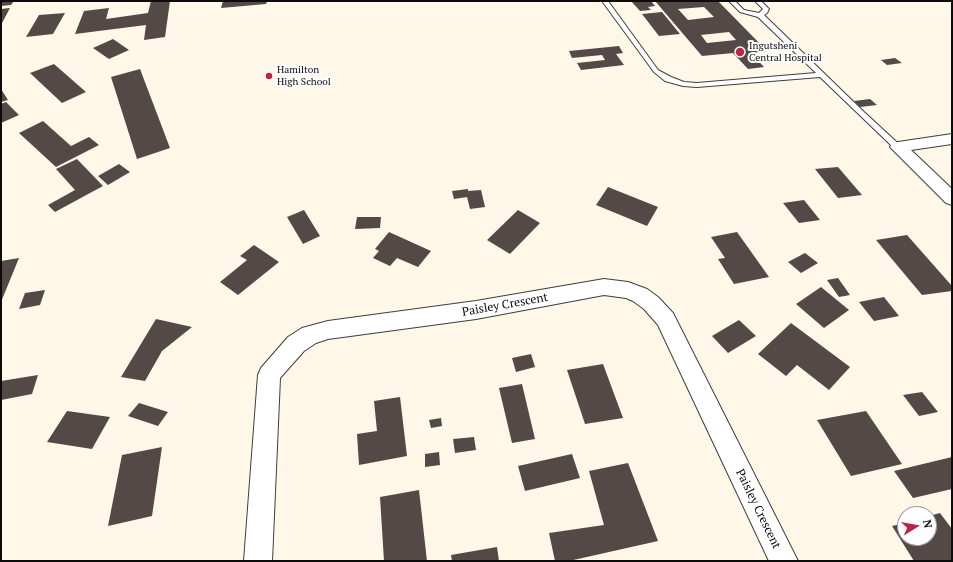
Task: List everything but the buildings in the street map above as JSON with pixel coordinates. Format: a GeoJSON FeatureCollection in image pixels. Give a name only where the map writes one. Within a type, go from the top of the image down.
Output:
{"type":"FeatureCollection","features":[{"type":"Feature","properties":{"kind":"street"},"geometry":{"type":"LineString","coordinates":[[898,147],[952,139]]}},
{"type":"Feature","properties":{"kind":"street"},"geometry":{"type":"LineString","coordinates":[[898,147],[952,199]]}},
{"type":"Feature","properties":{"kind":"street","name":"Paisley Crescent"},"geometry":{"type":"LineString","coordinates":[[258,561],[269,375],[296,344],[310,335],[328,330],[476,310],[604,287],[628,290],[640,295],[651,303],[666,319],[784,561]]}},
{"type":"Feature","properties":{"kind":"lane"},"geometry":{"type":"LineString","coordinates":[[605,1],[656,71],[668,79],[683,84],[697,85],[822,75]]}},
{"type":"Feature","properties":{"kind":"lane"},"geometry":{"type":"LineString","coordinates":[[732,1],[742,11],[760,15],[861,114],[898,147]]}},
{"type":"Feature","properties":{"kind":"lane"},"geometry":{"type":"LineString","coordinates":[[758,1],[766,9],[765,12],[760,15]]}},
{"type":"Feature","properties":{"kind":"place","name":"Ingutsheni Central Hospital"},"geometry":{"type":"Point","coordinates":[740,52]}},
{"type":"Feature","properties":{"kind":"place","name":"Hamilton High School"},"geometry":{"type":"Point","coordinates":[269,76]}}]}
